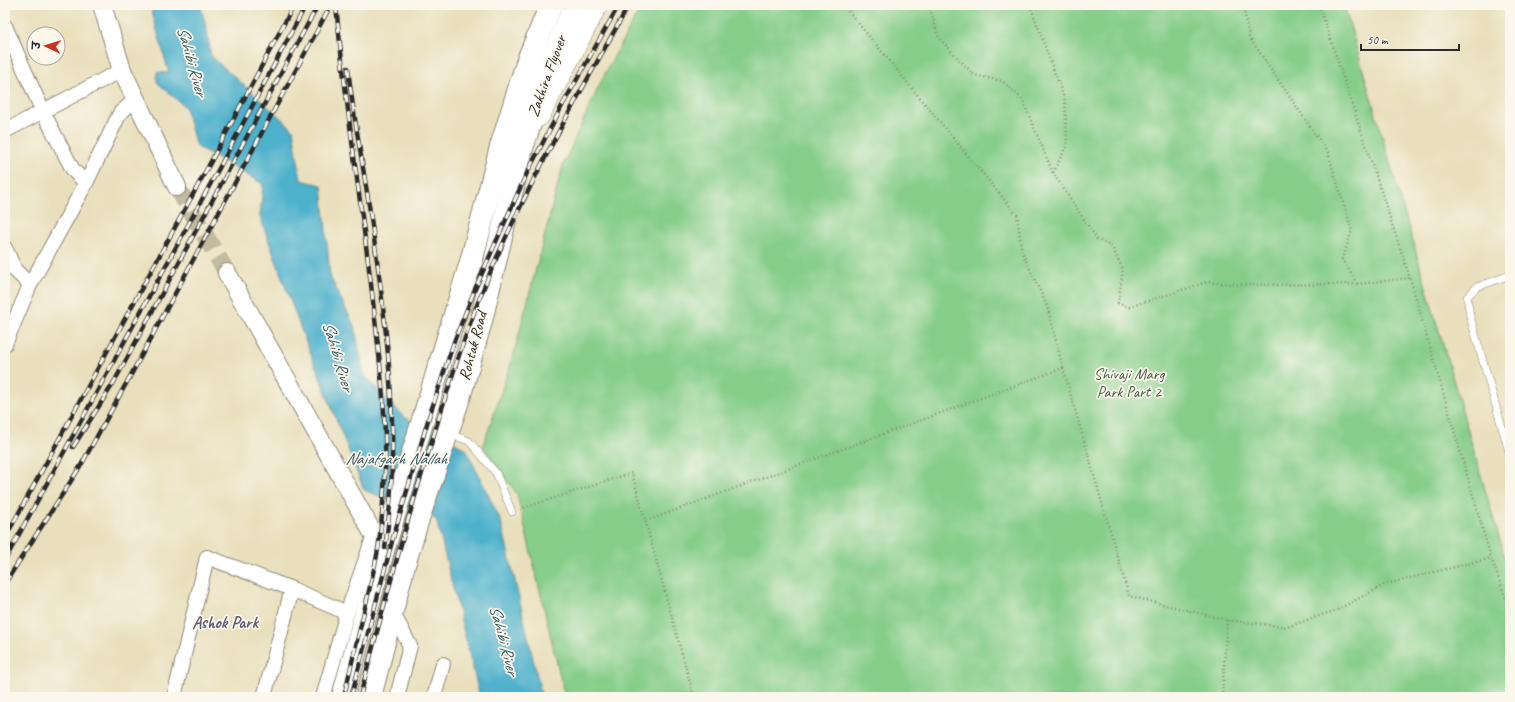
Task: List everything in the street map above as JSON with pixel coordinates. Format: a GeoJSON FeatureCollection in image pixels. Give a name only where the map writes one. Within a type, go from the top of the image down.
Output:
{"type":"FeatureCollection","features":[{"type":"Feature","properties":{"kind":"main road","name":"Rohtak Road"},"geometry":{"type":"LineString","coordinates":[[343,697],[378,543],[396,509],[471,262],[501,147],[528,60],[551,5]]}},
{"type":"Feature","properties":{"kind":"main road","name":"Zakhira Flyover"},"geometry":{"type":"LineString","coordinates":[[522,148],[548,68],[575,5]]}},
{"type":"Feature","properties":{"kind":"main road","name":"Rohtak Road"},"geometry":{"type":"LineString","coordinates":[[370,697],[403,568],[459,398],[481,321],[522,148],[597,5]]}},
{"type":"Feature","properties":{"kind":"street"},"geometry":{"type":"LineString","coordinates":[[102,5],[122,70],[177,187]]}},
{"type":"Feature","properties":{"kind":"street"},"geometry":{"type":"LineString","coordinates":[[5,26],[43,112],[73,170],[86,183]]}},
{"type":"Feature","properties":{"kind":"street"},"geometry":{"type":"LineString","coordinates":[[5,131],[122,70]]}},
{"type":"Feature","properties":{"kind":"street"},"geometry":{"type":"LineString","coordinates":[[5,344],[30,285],[86,183],[120,113],[135,100]]}},
{"type":"Feature","properties":{"kind":"street"},"geometry":{"type":"LineString","coordinates":[[5,248],[15,270],[30,285]]}},
{"type":"Feature","properties":{"kind":"street"},"geometry":{"type":"LineString","coordinates":[[227,273],[378,543],[347,613],[323,697]]}},
{"type":"Feature","properties":{"kind":"street"},"geometry":{"type":"LineString","coordinates":[[174,697],[208,557],[292,589],[347,613]]}},
{"type":"Feature","properties":{"kind":"street"},"geometry":{"type":"LineString","coordinates":[[264,697],[292,589]]}},
{"type":"Feature","properties":{"kind":"street"},"geometry":{"type":"LineString","coordinates":[[392,611],[410,646],[397,697]]}},
{"type":"Feature","properties":{"kind":"street"},"geometry":{"type":"LineString","coordinates":[[434,697],[443,664]]}},
{"type":"Feature","properties":{"kind":"lane"},"geometry":{"type":"LineString","coordinates":[[1510,275],[1477,287],[1467,297],[1470,316],[1510,455]]}},
{"type":"Feature","properties":{"kind":"lane"},"geometry":{"type":"LineString","coordinates":[[447,433],[469,441],[496,473],[512,512]]}},
{"type":"Feature","properties":{"kind":"path"},"geometry":{"type":"LineString","coordinates":[[843,5],[1017,215],[1022,252],[1047,306],[1063,368],[1129,596],[1228,620],[1286,627],[1337,610],[1386,584],[1491,558]]}},
{"type":"Feature","properties":{"kind":"path"},"geometry":{"type":"LineString","coordinates":[[929,5],[938,38],[974,75],[1002,82],[1022,99],[1053,173],[1097,239],[1112,247],[1123,269],[1118,303],[1129,307],[1207,282],[1246,285],[1357,284],[1410,278]]}},
{"type":"Feature","properties":{"kind":"path"},"geometry":{"type":"LineString","coordinates":[[1030,5],[1065,101],[1067,145],[1053,173]]}},
{"type":"Feature","properties":{"kind":"path"},"geometry":{"type":"LineString","coordinates":[[1243,5],[1249,37],[1328,153],[1352,231],[1342,259],[1357,284]]}},
{"type":"Feature","properties":{"kind":"path"},"geometry":{"type":"LineString","coordinates":[[1319,5],[1410,278],[1491,558],[1510,610]]}},
{"type":"Feature","properties":{"kind":"path"},"geometry":{"type":"LineString","coordinates":[[646,521],[1063,368]]}},
{"type":"Feature","properties":{"kind":"path"},"geometry":{"type":"LineString","coordinates":[[512,512],[632,473],[694,697]]}},
{"type":"Feature","properties":{"kind":"path"},"geometry":{"type":"LineString","coordinates":[[1222,697],[1228,620]]}},
{"type":"Feature","properties":{"kind":"green space","name":"Shivaji Marg Park Part 2"},"geometry":{"type":"Polygon","coordinates":[[[642,5],[1344,5],[1508,568],[1510,568],[1510,697],[565,697],[517,494],[483,446],[513,357],[563,165],[603,77],[642,5]]]}},
{"type":"Feature","properties":{"kind":"water","name":"Najafgarh Nallah"},"geometry":{"type":"Polygon","coordinates":[[[150,5],[200,5],[206,26],[211,56],[293,129],[301,180],[322,185],[330,276],[355,328],[364,375],[404,417],[466,449],[501,521],[542,697],[480,697],[436,519],[364,490],[302,332],[260,217],[263,184],[196,146],[185,107],[157,82],[157,72],[169,73],[150,5]]]}},
{"type":"Feature","properties":{"kind":"tunnel"},"geometry":{"type":"LineString","coordinates":[[177,187],[227,273]]}},
{"type":"Feature","properties":{"kind":"railway"},"geometry":{"type":"LineString","coordinates":[[5,538],[208,167],[294,5]]}},
{"type":"Feature","properties":{"kind":"railway"},"geometry":{"type":"LineString","coordinates":[[5,560],[217,172],[306,5]]}},
{"type":"Feature","properties":{"kind":"railway"},"geometry":{"type":"LineString","coordinates":[[73,447],[113,384],[318,5]]}},
{"type":"Feature","properties":{"kind":"railway"},"geometry":{"type":"LineString","coordinates":[[5,583],[80,467],[331,5]]}},
{"type":"Feature","properties":{"kind":"railway"},"geometry":{"type":"LineString","coordinates":[[336,5],[371,284],[385,426],[385,473],[378,549],[344,697]]}},
{"type":"Feature","properties":{"kind":"railway"},"geometry":{"type":"LineString","coordinates":[[351,697],[393,538],[429,417],[455,339],[475,289],[526,175],[563,104],[619,5]]}},
{"type":"Feature","properties":{"kind":"railway"},"geometry":{"type":"LineString","coordinates":[[360,697],[394,569],[422,473],[468,328],[482,292],[515,218],[551,146],[629,5]]}},
{"type":"Feature","properties":{"kind":"railway"},"geometry":{"type":"LineString","coordinates":[[348,68],[381,290],[390,376],[392,463],[390,506],[385,548]]}},
{"type":"Feature","properties":{"kind":"district","name":"Ashok Park"},"geometry":{"type":"Point","coordinates":[225,622]}},
{"type":"Feature","properties":{"kind":"water label","name":"Sahibi River"},"geometry":{"type":"Point","coordinates":[192,61]}},
{"type":"Feature","properties":{"kind":"water label","name":"Sahibi River"},"geometry":{"type":"Point","coordinates":[338,356]}},
{"type":"Feature","properties":{"kind":"water label","name":"Sahibi River"},"geometry":{"type":"Point","coordinates":[504,640]}}]}
